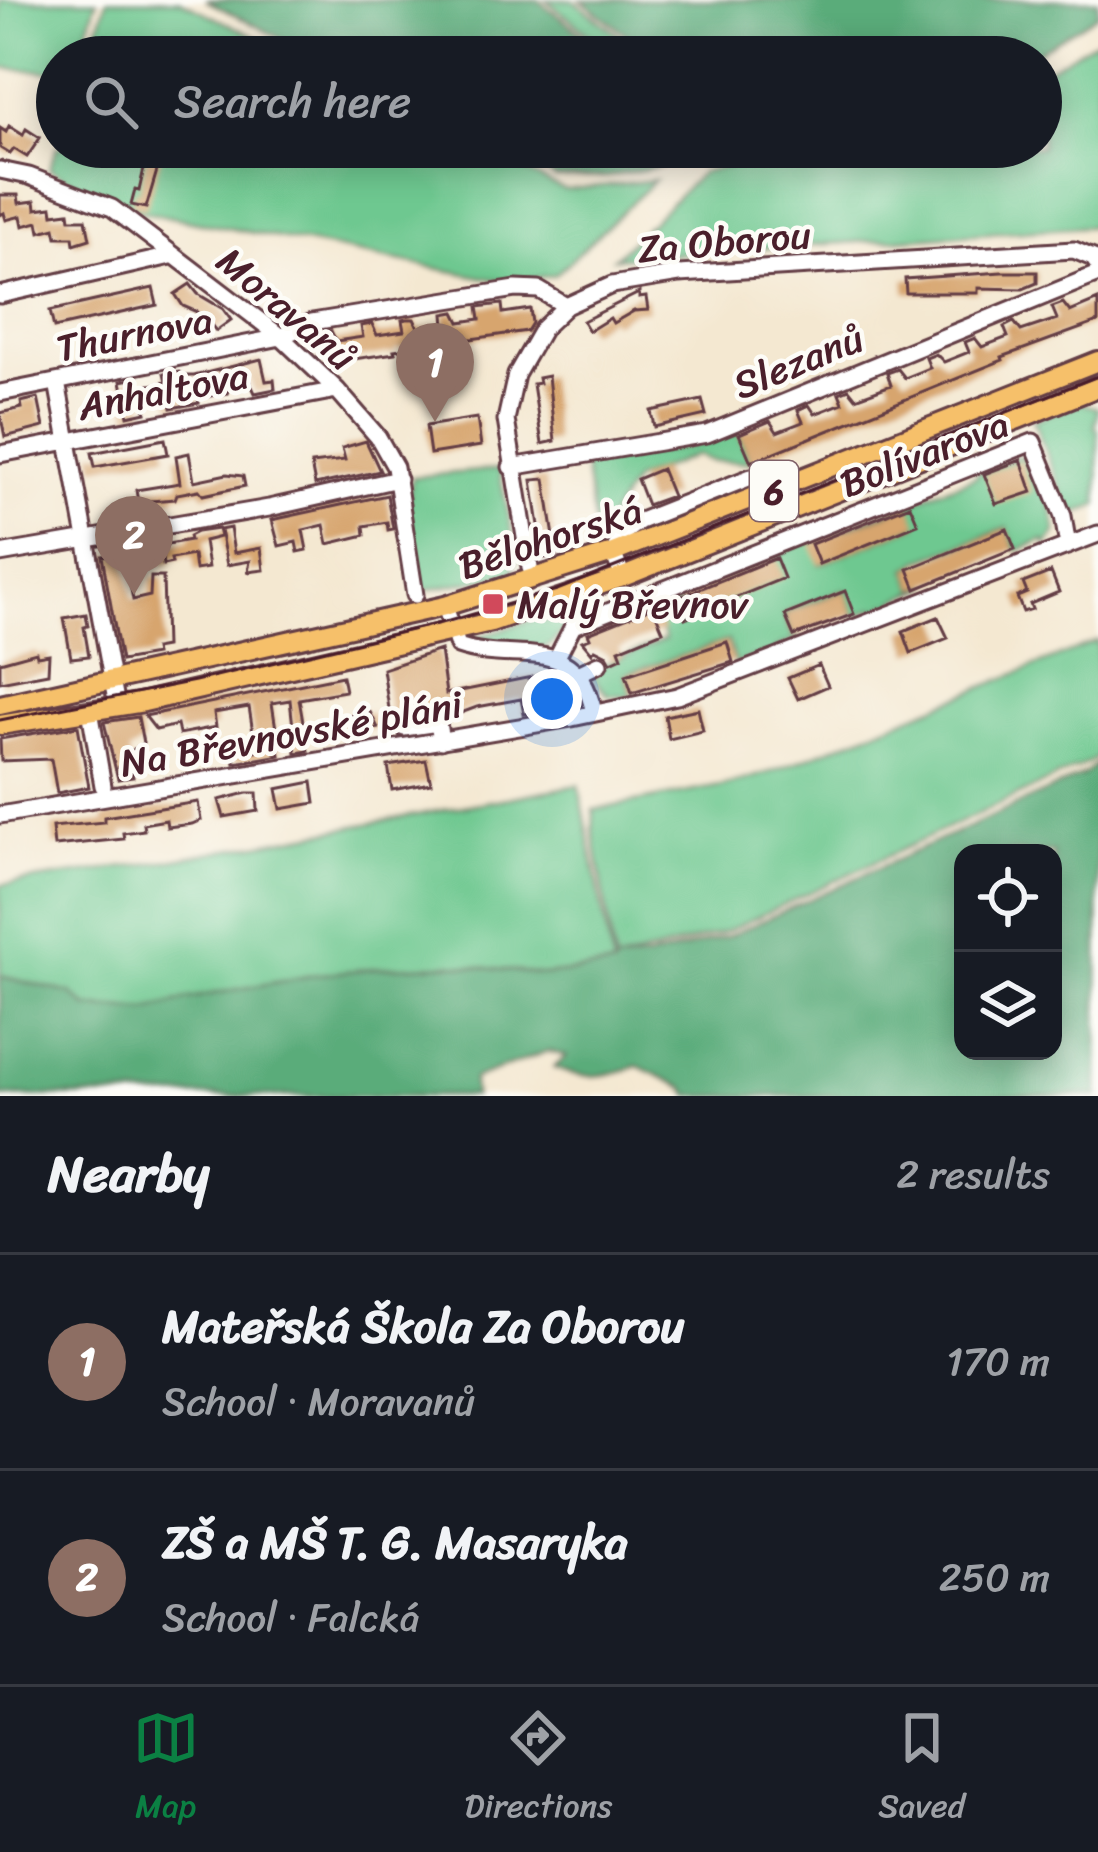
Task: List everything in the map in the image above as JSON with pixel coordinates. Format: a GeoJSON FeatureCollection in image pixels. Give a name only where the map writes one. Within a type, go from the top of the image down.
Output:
{"type":"FeatureCollection","features":[{"type":"Feature","properties":{"kind":"main road","name":"Bělohorská"},"geometry":{"type":"LineString","coordinates":[[0,705],[445,605],[613,554],[1098,361]]}},
{"type":"Feature","properties":{"kind":"main road","name":"Bělohorská"},"geometry":{"type":"LineString","coordinates":[[0,725],[118,706],[491,622],[623,577],[1098,387]]}},
{"type":"Feature","properties":{"kind":"street","name":"Moravanů"},"geometry":{"type":"LineString","coordinates":[[0,170],[29,176],[112,208],[281,337],[338,390],[377,437],[398,479],[415,595]]}},
{"type":"Feature","properties":{"kind":"street","name":"Za Oborou"},"geometry":{"type":"LineString","coordinates":[[530,568],[506,420],[516,375],[544,328],[566,306],[612,285],[679,274],[1074,250],[1093,258],[1098,269]]}},
{"type":"Feature","properties":{"kind":"street"},"geometry":{"type":"LineString","coordinates":[[0,295],[171,256]]}},
{"type":"Feature","properties":{"kind":"street","name":"Slezanů"},"geometry":{"type":"LineString","coordinates":[[512,467],[707,434],[1098,269]]}},
{"type":"Feature","properties":{"kind":"street","name":"Thurnova"},"geometry":{"type":"LineString","coordinates":[[0,393],[281,337],[311,322],[516,289],[539,290],[566,306]]}},
{"type":"Feature","properties":{"kind":"street"},"geometry":{"type":"LineString","coordinates":[[57,382],[118,706]]}},
{"type":"Feature","properties":{"kind":"street","name":"Anhaltova"},"geometry":{"type":"LineString","coordinates":[[0,454],[338,390]]}},
{"type":"Feature","properties":{"kind":"street"},"geometry":{"type":"LineString","coordinates":[[1072,397],[1098,399]]}},
{"type":"Feature","properties":{"kind":"street","name":"Bolívarova"},"geometry":{"type":"LineString","coordinates":[[556,659],[573,626],[1033,442],[1063,516],[1068,546]]}},
{"type":"Feature","properties":{"kind":"street"},"geometry":{"type":"LineString","coordinates":[[0,554],[269,508],[398,479]]}},
{"type":"Feature","properties":{"kind":"street"},"geometry":{"type":"LineString","coordinates":[[445,605],[462,649],[556,659],[578,674],[593,713],[677,696],[1098,534]]}},
{"type":"Feature","properties":{"kind":"street"},"geometry":{"type":"LineString","coordinates":[[613,554],[623,577]]}},
{"type":"Feature","properties":{"kind":"street"},"geometry":{"type":"LineString","coordinates":[[578,674],[599,664]]}},
{"type":"Feature","properties":{"kind":"street"},"geometry":{"type":"LineString","coordinates":[[90,710],[104,787]]}},
{"type":"Feature","properties":{"kind":"street","name":"Na Břevnovské pláni"},"geometry":{"type":"LineString","coordinates":[[0,815],[593,713]]}},
{"type":"Feature","properties":{"kind":"street"},"geometry":{"type":"LineString","coordinates":[[404,728],[438,723],[441,741]]}},
{"type":"Feature","properties":{"kind":"green space"},"geometry":{"type":"Polygon","coordinates":[[[0,0],[97,0],[86,36],[36,36],[36,71],[0,68],[0,0]]]}},
{"type":"Feature","properties":{"kind":"green space"},"geometry":{"type":"Polygon","coordinates":[[[107,0],[179,0],[254,36],[95,36],[107,0]]]}},
{"type":"Feature","properties":{"kind":"green space"},"geometry":{"type":"Polygon","coordinates":[[[205,0],[538,0],[585,36],[276,36],[205,0]]]}},
{"type":"Feature","properties":{"kind":"green space"},"geometry":{"type":"Polygon","coordinates":[[[546,0],[573,0],[620,36],[591,36],[546,0]]]}},
{"type":"Feature","properties":{"kind":"green space"},"geometry":{"type":"Polygon","coordinates":[[[581,0],[1098,0],[1098,14],[1062,37],[628,36],[581,0]]]}},
{"type":"Feature","properties":{"kind":"green space"},"geometry":{"type":"Polygon","coordinates":[[[1098,39],[1098,226],[614,258],[702,172],[720,168],[1062,168],[1062,60],[1098,39]]]}},
{"type":"Feature","properties":{"kind":"green space"},"geometry":{"type":"Polygon","coordinates":[[[517,168],[565,190],[655,180],[555,275],[507,282],[129,209],[49,169],[517,168]]]}},
{"type":"Feature","properties":{"kind":"green space"},"geometry":{"type":"Polygon","coordinates":[[[537,168],[652,168],[608,177],[556,178],[537,168]]]}},
{"type":"Feature","properties":{"kind":"green space"},"geometry":{"type":"Polygon","coordinates":[[[1080,403],[1098,408],[1098,505],[1071,516],[1033,420],[1080,403]]]}},
{"type":"Feature","properties":{"kind":"green space"},"geometry":{"type":"Polygon","coordinates":[[[738,432],[751,462],[711,461],[696,455],[634,480],[605,524],[610,538],[597,547],[584,464],[687,447],[738,432]]]}},
{"type":"Feature","properties":{"kind":"green space"},"geometry":{"type":"Polygon","coordinates":[[[1018,456],[1033,467],[1045,488],[1055,524],[1056,533],[1047,545],[1044,540],[1017,551],[1007,528],[922,559],[907,569],[916,590],[930,586],[896,600],[898,608],[884,605],[879,616],[875,608],[855,616],[845,590],[791,610],[784,615],[794,639],[801,638],[776,648],[779,656],[762,654],[757,665],[753,657],[735,665],[728,641],[625,674],[632,696],[608,695],[593,678],[593,669],[665,640],[651,603],[1018,456]],[[909,505],[826,535],[820,564],[917,525],[909,505]]]}},
{"type":"Feature","properties":{"kind":"green space"},"geometry":{"type":"Polygon","coordinates":[[[499,469],[518,561],[513,566],[515,573],[421,591],[409,518],[413,477],[499,469]]]}},
{"type":"Feature","properties":{"kind":"green space"},"geometry":{"type":"Polygon","coordinates":[[[535,619],[569,624],[542,649],[470,645],[466,640],[535,619]]]}},
{"type":"Feature","properties":{"kind":"green space"},"geometry":{"type":"Polygon","coordinates":[[[1098,641],[1098,756],[1092,761],[725,932],[615,963],[594,810],[774,771],[1098,641]]]}},
{"type":"Feature","properties":{"kind":"green space"},"geometry":{"type":"Polygon","coordinates":[[[1098,763],[1098,1096],[690,1096],[685,1088],[638,1066],[596,1076],[566,1072],[554,1068],[566,1056],[548,1051],[473,1079],[474,1096],[0,1096],[0,976],[71,993],[87,1007],[148,1010],[314,975],[375,968],[453,964],[545,975],[613,967],[728,936],[1083,775],[1098,763]]]}},
{"type":"Feature","properties":{"kind":"green space"},"geometry":{"type":"Polygon","coordinates":[[[579,785],[613,967],[545,975],[453,964],[375,968],[314,975],[148,1010],[86,1007],[71,993],[0,976],[0,885],[160,862],[579,785]]]}},
{"type":"Feature","properties":{"kind":"building"},"geometry":{"type":"Polygon","coordinates":[[[9,126],[23,135],[26,129],[36,135],[27,157],[0,148],[0,128],[6,132],[9,126]]]}},
{"type":"Feature","properties":{"kind":"building"},"geometry":{"type":"Polygon","coordinates":[[[144,168],[158,168],[146,208],[131,205],[135,190],[139,191],[144,168]]]}},
{"type":"Feature","properties":{"kind":"building"},"geometry":{"type":"Polygon","coordinates":[[[0,195],[18,195],[19,203],[35,201],[36,209],[52,207],[53,214],[69,212],[70,219],[86,219],[90,239],[74,244],[73,237],[57,237],[55,228],[40,232],[38,222],[23,226],[21,216],[6,220],[4,213],[0,215],[0,195]]]}},
{"type":"Feature","properties":{"kind":"building"},"geometry":{"type":"Polygon","coordinates":[[[1037,272],[1037,283],[1023,289],[978,288],[978,293],[906,293],[905,279],[1037,272]]]}},
{"type":"Feature","properties":{"kind":"building"},"geometry":{"type":"Polygon","coordinates":[[[190,284],[231,320],[216,331],[197,312],[183,306],[175,294],[190,284]]]}},
{"type":"Feature","properties":{"kind":"building"},"geometry":{"type":"Polygon","coordinates":[[[153,288],[157,305],[54,328],[50,311],[153,288]]]}},
{"type":"Feature","properties":{"kind":"building"},"geometry":{"type":"Polygon","coordinates":[[[639,293],[639,298],[646,297],[648,310],[634,311],[613,323],[610,318],[589,331],[583,321],[639,293]]]}},
{"type":"Feature","properties":{"kind":"building"},"geometry":{"type":"Polygon","coordinates":[[[1098,300],[1098,322],[751,462],[739,434],[770,421],[777,432],[803,422],[798,410],[809,405],[815,414],[843,403],[839,393],[849,389],[856,398],[891,385],[887,373],[898,369],[905,378],[930,368],[926,358],[936,354],[944,362],[969,352],[965,342],[975,338],[982,347],[1008,337],[1004,327],[1014,322],[1021,331],[1057,319],[1052,307],[1063,303],[1070,312],[1098,300]]]}},
{"type":"Feature","properties":{"kind":"building"},"geometry":{"type":"Polygon","coordinates":[[[502,304],[503,313],[530,309],[532,323],[527,331],[340,361],[329,362],[328,353],[319,355],[320,333],[331,331],[336,341],[363,337],[361,326],[372,324],[377,335],[404,331],[402,320],[407,319],[414,319],[419,329],[445,325],[444,314],[455,312],[460,322],[480,319],[478,307],[502,304]]]}},
{"type":"Feature","properties":{"kind":"building"},"geometry":{"type":"Polygon","coordinates":[[[261,359],[266,381],[274,380],[275,389],[255,393],[248,378],[237,380],[226,384],[228,393],[171,408],[168,393],[143,397],[146,412],[128,416],[121,381],[138,378],[139,387],[166,382],[164,374],[194,376],[261,359]]]}},
{"type":"Feature","properties":{"kind":"building"},"geometry":{"type":"Polygon","coordinates":[[[548,376],[555,441],[542,444],[533,384],[548,376]]]}},
{"type":"Feature","properties":{"kind":"building"},"geometry":{"type":"Polygon","coordinates":[[[38,398],[44,427],[5,437],[0,413],[38,398]]]}},
{"type":"Feature","properties":{"kind":"building"},"geometry":{"type":"Polygon","coordinates":[[[702,400],[706,415],[654,427],[651,411],[702,400]]]}},
{"type":"Feature","properties":{"kind":"building"},"geometry":{"type":"Polygon","coordinates":[[[477,418],[481,446],[430,454],[426,426],[477,418]]]}},
{"type":"Feature","properties":{"kind":"building"},"geometry":{"type":"Polygon","coordinates":[[[165,439],[168,454],[95,467],[92,453],[165,439]]]}},
{"type":"Feature","properties":{"kind":"building"},"geometry":{"type":"Polygon","coordinates":[[[366,441],[380,471],[315,485],[311,464],[345,460],[342,448],[366,441]]]}},
{"type":"Feature","properties":{"kind":"building"},"geometry":{"type":"Polygon","coordinates":[[[189,453],[194,481],[227,474],[243,476],[245,486],[138,502],[136,490],[180,483],[176,456],[189,453]]]}},
{"type":"Feature","properties":{"kind":"building"},"geometry":{"type":"Polygon","coordinates":[[[1021,460],[1032,492],[996,504],[984,474],[1021,460]]]}},
{"type":"Feature","properties":{"kind":"building"},"geometry":{"type":"Polygon","coordinates":[[[661,469],[672,496],[647,505],[637,479],[661,469]]]}},
{"type":"Feature","properties":{"kind":"building"},"geometry":{"type":"Polygon","coordinates":[[[545,479],[557,556],[544,558],[532,480],[545,479]]]}},
{"type":"Feature","properties":{"kind":"building"},"geometry":{"type":"Polygon","coordinates":[[[387,495],[393,529],[388,530],[387,522],[364,526],[365,535],[328,544],[324,525],[303,530],[307,550],[298,552],[296,542],[279,546],[272,520],[387,495]]]}},
{"type":"Feature","properties":{"kind":"building"},"geometry":{"type":"Polygon","coordinates":[[[910,505],[918,524],[819,564],[811,544],[910,505]]]}},
{"type":"Feature","properties":{"kind":"building"},"geometry":{"type":"Polygon","coordinates":[[[230,528],[234,553],[261,548],[264,570],[248,572],[250,561],[227,565],[220,530],[230,528]]]}},
{"type":"Feature","properties":{"kind":"building"},"geometry":{"type":"Polygon","coordinates":[[[218,529],[220,537],[204,541],[208,568],[195,570],[193,555],[163,565],[159,539],[166,538],[168,544],[218,529]]]}},
{"type":"Feature","properties":{"kind":"building"},"geometry":{"type":"Polygon","coordinates":[[[1007,529],[1015,549],[916,589],[908,569],[1007,529]]]}},
{"type":"Feature","properties":{"kind":"building"},"geometry":{"type":"Polygon","coordinates":[[[124,552],[133,600],[150,596],[151,577],[163,577],[165,647],[154,649],[155,655],[121,661],[102,556],[124,552]]]}},
{"type":"Feature","properties":{"kind":"building"},"geometry":{"type":"Polygon","coordinates":[[[776,558],[784,578],[685,618],[677,598],[776,558]]]}},
{"type":"Feature","properties":{"kind":"building"},"geometry":{"type":"Polygon","coordinates":[[[1051,572],[1059,592],[1023,612],[1017,597],[1027,593],[1023,583],[1051,572]]]}},
{"type":"Feature","properties":{"kind":"building"},"geometry":{"type":"Polygon","coordinates":[[[845,591],[854,614],[794,636],[785,615],[845,591]]]}},
{"type":"Feature","properties":{"kind":"building"},"geometry":{"type":"Polygon","coordinates":[[[653,607],[663,631],[619,649],[622,657],[611,662],[595,649],[592,653],[582,641],[590,638],[588,633],[653,607]]]}},
{"type":"Feature","properties":{"kind":"building"},"geometry":{"type":"Polygon","coordinates":[[[86,614],[89,656],[71,658],[64,618],[86,614]]]}},
{"type":"Feature","properties":{"kind":"building"},"geometry":{"type":"Polygon","coordinates":[[[938,617],[948,638],[911,653],[903,631],[938,617]]]}},
{"type":"Feature","properties":{"kind":"building"},"geometry":{"type":"Polygon","coordinates":[[[727,642],[733,662],[632,693],[626,675],[727,642]]]}},
{"type":"Feature","properties":{"kind":"building"},"geometry":{"type":"Polygon","coordinates":[[[440,650],[446,694],[547,674],[552,709],[524,714],[521,699],[477,707],[449,719],[436,711],[391,722],[383,669],[440,650]]]}},
{"type":"Feature","properties":{"kind":"building"},"geometry":{"type":"Polygon","coordinates":[[[36,652],[37,656],[49,654],[48,673],[0,682],[0,662],[36,652]]]}},
{"type":"Feature","properties":{"kind":"building"},"geometry":{"type":"Polygon","coordinates":[[[819,665],[828,686],[798,699],[788,678],[819,665]]]}},
{"type":"Feature","properties":{"kind":"building"},"geometry":{"type":"Polygon","coordinates":[[[342,676],[345,691],[299,699],[308,751],[296,753],[290,700],[272,703],[280,755],[235,763],[234,753],[256,751],[249,707],[214,713],[216,727],[179,734],[177,725],[156,730],[145,716],[342,676]]]}},
{"type":"Feature","properties":{"kind":"building"},"geometry":{"type":"Polygon","coordinates":[[[698,709],[703,731],[669,739],[665,716],[698,709]]]}},
{"type":"Feature","properties":{"kind":"building"},"geometry":{"type":"Polygon","coordinates":[[[370,712],[378,728],[333,736],[331,726],[337,725],[336,718],[370,712]]]}},
{"type":"Feature","properties":{"kind":"building"},"geometry":{"type":"Polygon","coordinates":[[[138,717],[143,743],[129,752],[133,777],[118,779],[104,722],[138,717]]]}},
{"type":"Feature","properties":{"kind":"building"},"geometry":{"type":"Polygon","coordinates":[[[78,726],[89,787],[57,793],[51,759],[1,761],[0,739],[78,726]]]}},
{"type":"Feature","properties":{"kind":"building"},"geometry":{"type":"Polygon","coordinates":[[[426,760],[431,783],[392,790],[388,766],[426,760]]]}},
{"type":"Feature","properties":{"kind":"building"},"geometry":{"type":"Polygon","coordinates":[[[312,782],[315,803],[281,809],[277,789],[312,782]]]}},
{"type":"Feature","properties":{"kind":"building"},"geometry":{"type":"Polygon","coordinates":[[[257,793],[258,811],[224,817],[219,800],[257,793]]]}},
{"type":"Feature","properties":{"kind":"building"},"geometry":{"type":"Polygon","coordinates":[[[198,802],[201,820],[192,824],[167,827],[166,820],[123,833],[124,839],[54,846],[52,827],[104,822],[104,817],[198,802]]]}},
{"type":"Feature","properties":{"kind":"tram line"},"geometry":{"type":"LineString","coordinates":[[0,720],[195,681],[449,621],[557,590],[1098,376]]}},
{"type":"Feature","properties":{"kind":"place","name":"Mateřská Škola Za Oborou"},"geometry":{"type":"Point","coordinates":[435,422]}},
{"type":"Feature","properties":{"kind":"place","name":"ZŠ a MŠ T. G. Masaryka"},"geometry":{"type":"Point","coordinates":[134,595]}},
{"type":"Feature","properties":{"kind":"place","name":"Malý Břevnov"},"geometry":{"type":"Point","coordinates":[493,604]}}]}
